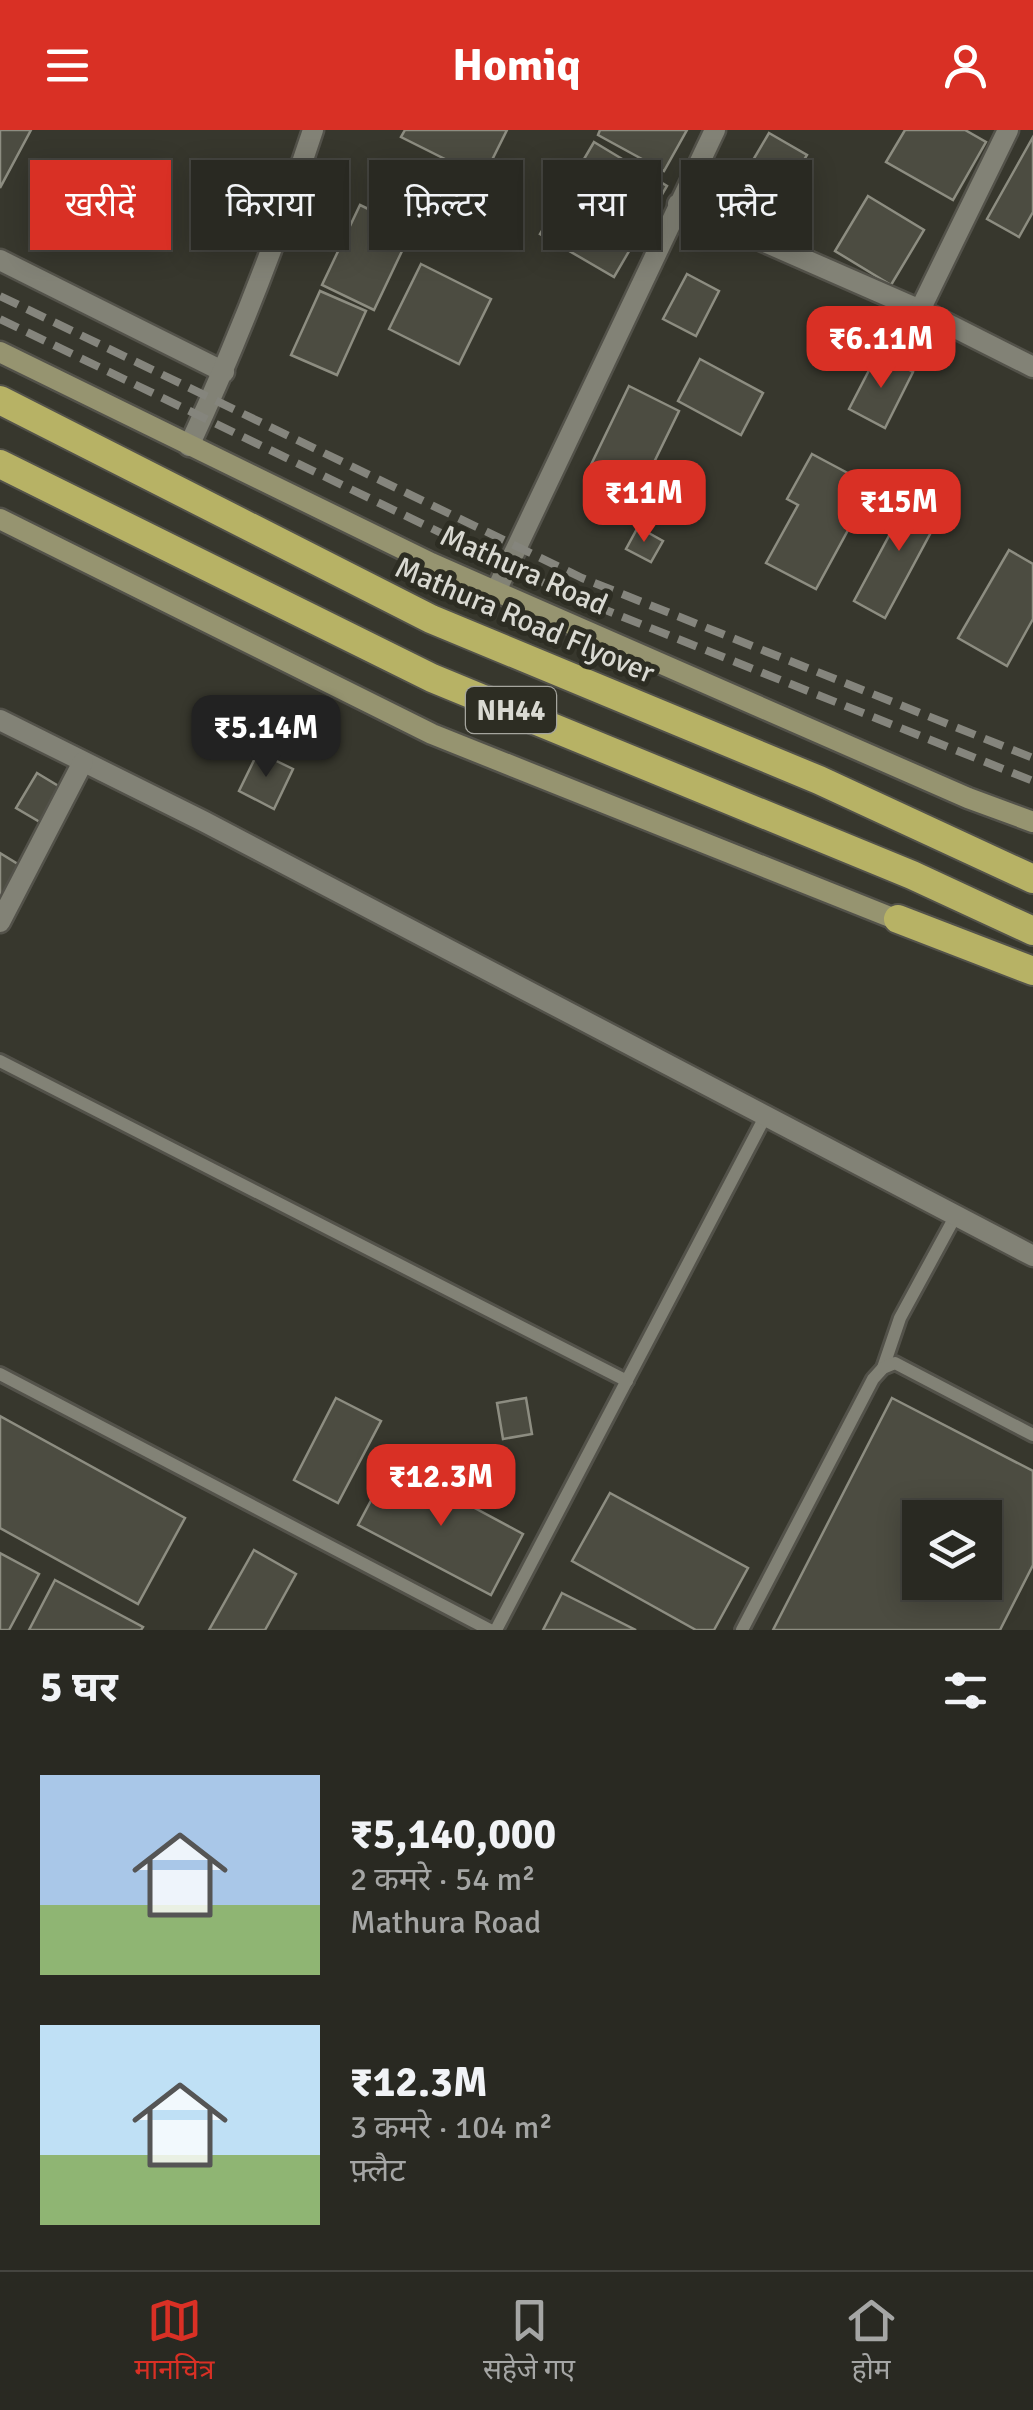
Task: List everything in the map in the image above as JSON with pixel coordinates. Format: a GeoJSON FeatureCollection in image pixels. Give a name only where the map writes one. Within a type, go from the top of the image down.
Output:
{"type":"FeatureCollection","features":[{"type":"Feature","properties":{"kind":"highway","name":"Mathura Road Flyover"},"geometry":{"type":"LineString","coordinates":[[0,400],[431,620],[819,780],[1033,879]]}},
{"type":"Feature","properties":{"kind":"highway","name":"NH44"},"geometry":{"type":"LineString","coordinates":[[0,464],[432,678],[912,875],[1033,931]]}},
{"type":"Feature","properties":{"kind":"highway"},"geometry":{"type":"LineString","coordinates":[[898,919],[1033,971]]}},
{"type":"Feature","properties":{"kind":"main road","name":"Mathura Road"},"geometry":{"type":"LineString","coordinates":[[0,352],[188,446],[496,591],[968,798],[1033,822]]}},
{"type":"Feature","properties":{"kind":"main road"},"geometry":{"type":"LineString","coordinates":[[0,518],[432,734],[898,919],[1033,986]]}},
{"type":"Feature","properties":{"kind":"street"},"geometry":{"type":"LineString","coordinates":[[188,446],[224,372],[290,202],[313,130]]}},
{"type":"Feature","properties":{"kind":"street"},"geometry":{"type":"LineString","coordinates":[[496,591],[715,130]]}},
{"type":"Feature","properties":{"kind":"street"},"geometry":{"type":"LineString","coordinates":[[920,310],[1008,130]]}},
{"type":"Feature","properties":{"kind":"street"},"geometry":{"type":"LineString","coordinates":[[678,204],[920,310],[1033,367]]}},
{"type":"Feature","properties":{"kind":"street"},"geometry":{"type":"LineString","coordinates":[[0,260],[224,372]]}},
{"type":"Feature","properties":{"kind":"street"},"geometry":{"type":"LineString","coordinates":[[0,720],[1033,1256]]}},
{"type":"Feature","properties":{"kind":"street"},"geometry":{"type":"LineString","coordinates":[[0,922],[84,762]]}},
{"type":"Feature","properties":{"kind":"lane"},"geometry":{"type":"LineString","coordinates":[[0,1060],[627,1381]]}},
{"type":"Feature","properties":{"kind":"lane"},"geometry":{"type":"LineString","coordinates":[[0,1374],[493,1630],[766,1115]]}},
{"type":"Feature","properties":{"kind":"lane"},"geometry":{"type":"LineString","coordinates":[[742,1630],[873,1379],[883,1368],[900,1318],[956,1215]]}},
{"type":"Feature","properties":{"kind":"lane"},"geometry":{"type":"LineString","coordinates":[[883,1368],[896,1363],[1033,1436]]}},
{"type":"Feature","properties":{"kind":"building"},"geometry":{"type":"Polygon","coordinates":[[[0,130],[31,130],[0,188],[0,130]]]}},
{"type":"Feature","properties":{"kind":"building"},"geometry":{"type":"Polygon","coordinates":[[[405,130],[507,130],[492,160],[447,160],[401,137],[405,130]]]}},
{"type":"Feature","properties":{"kind":"building"},"geometry":{"type":"Polygon","coordinates":[[[600,130],[687,130],[664,171],[661,160],[644,160],[598,135],[600,130]]]}},
{"type":"Feature","properties":{"kind":"building"},"geometry":{"type":"Polygon","coordinates":[[[905,130],[965,130],[986,142],[953,200],[886,162],[905,130]]]}},
{"type":"Feature","properties":{"kind":"building"},"geometry":{"type":"Polygon","coordinates":[[[769,133],[807,155],[804,160],[753,160],[769,133]]]}},
{"type":"Feature","properties":{"kind":"building"},"geometry":{"type":"Polygon","coordinates":[[[1033,137],[1033,212],[1019,237],[987,219],[1033,137]]]}},
{"type":"Feature","properties":{"kind":"building"},"geometry":{"type":"Polygon","coordinates":[[[594,142],[624,160],[583,160],[594,142]]]}},
{"type":"Feature","properties":{"kind":"building"},"geometry":{"type":"Polygon","coordinates":[[[868,196],[924,230],[891,285],[835,251],[868,196]]]}},
{"type":"Feature","properties":{"kind":"building"},"geometry":{"type":"Polygon","coordinates":[[[360,205],[369,209],[369,250],[402,250],[374,310],[322,285],[339,250],[349,250],[349,228],[360,205]]]}},
{"type":"Feature","properties":{"kind":"building"},"geometry":{"type":"Polygon","coordinates":[[[568,250],[630,250],[614,277],[568,250]]]}},
{"type":"Feature","properties":{"kind":"building"},"geometry":{"type":"Polygon","coordinates":[[[421,264],[491,299],[459,364],[389,329],[421,264]]]}},
{"type":"Feature","properties":{"kind":"building"},"geometry":{"type":"Polygon","coordinates":[[[687,274],[719,291],[696,336],[663,319],[687,274]]]}},
{"type":"Feature","properties":{"kind":"building"},"geometry":{"type":"Polygon","coordinates":[[[320,291],[366,311],[337,375],[291,355],[320,291]]]}},
{"type":"Feature","properties":{"kind":"building"},"geometry":{"type":"Polygon","coordinates":[[[878,353],[913,372],[885,428],[849,409],[878,353]]]}},
{"type":"Feature","properties":{"kind":"building"},"geometry":{"type":"Polygon","coordinates":[[[700,359],[763,393],[741,435],[678,401],[700,359]]]}},
{"type":"Feature","properties":{"kind":"building"},"geometry":{"type":"Polygon","coordinates":[[[629,386],[679,411],[639,493],[589,469],[629,386]]]}},
{"type":"Feature","properties":{"kind":"building"},"geometry":{"type":"Polygon","coordinates":[[[812,454],[872,486],[816,589],[766,563],[798,505],[787,499],[812,454]]]}},
{"type":"Feature","properties":{"kind":"building"},"geometry":{"type":"Polygon","coordinates":[[[913,491],[944,508],[885,618],[854,601],[913,491]]]}},
{"type":"Feature","properties":{"kind":"building"},"geometry":{"type":"Polygon","coordinates":[[[638,527],[663,541],[651,562],[626,549],[638,527]]]}},
{"type":"Feature","properties":{"kind":"building"},"geometry":{"type":"Polygon","coordinates":[[[1009,550],[1033,564],[1033,619],[1007,666],[958,638],[1009,550]]]}},
{"type":"Feature","properties":{"kind":"building"},"geometry":{"type":"Polygon","coordinates":[[[258,752],[293,769],[274,809],[239,791],[258,752]]]}},
{"type":"Feature","properties":{"kind":"building"},"geometry":{"type":"Polygon","coordinates":[[[37,773],[65,790],[45,825],[16,808],[37,773]]]}},
{"type":"Feature","properties":{"kind":"building"},"geometry":{"type":"Polygon","coordinates":[[[0,853],[21,866],[0,900],[0,853]]]}},
{"type":"Feature","properties":{"kind":"building"},"geometry":{"type":"Polygon","coordinates":[[[336,1398],[381,1421],[338,1503],[294,1480],[336,1398]]]}},
{"type":"Feature","properties":{"kind":"building"},"geometry":{"type":"Polygon","coordinates":[[[526,1398],[532,1434],[503,1439],[497,1403],[526,1398]]]}},
{"type":"Feature","properties":{"kind":"building"},"geometry":{"type":"Polygon","coordinates":[[[892,1398],[1033,1471],[1033,1565],[1000,1630],[773,1630],[892,1398]]]}},
{"type":"Feature","properties":{"kind":"building"},"geometry":{"type":"Polygon","coordinates":[[[0,1416],[185,1518],[138,1604],[0,1528],[0,1416]]]}},
{"type":"Feature","properties":{"kind":"building"},"geometry":{"type":"Polygon","coordinates":[[[391,1463],[523,1534],[491,1595],[358,1525],[391,1463]]]}},
{"type":"Feature","properties":{"kind":"building"},"geometry":{"type":"Polygon","coordinates":[[[610,1493],[748,1568],[714,1630],[696,1630],[572,1561],[610,1493]]]}},
{"type":"Feature","properties":{"kind":"building"},"geometry":{"type":"Polygon","coordinates":[[[254,1550],[296,1574],[265,1630],[209,1630],[254,1550]]]}},
{"type":"Feature","properties":{"kind":"building"},"geometry":{"type":"Polygon","coordinates":[[[0,1553],[39,1574],[9,1630],[0,1630],[0,1553]]]}},
{"type":"Feature","properties":{"kind":"building"},"geometry":{"type":"Polygon","coordinates":[[[55,1580],[143,1627],[29,1630],[55,1580]]]}},
{"type":"Feature","properties":{"kind":"building"},"geometry":{"type":"Polygon","coordinates":[[[562,1593],[636,1630],[543,1630],[562,1593]]]}},
{"type":"Feature","properties":{"kind":"railway"},"geometry":{"type":"LineString","coordinates":[[0,296],[582,578],[1033,758]]}},
{"type":"Feature","properties":{"kind":"railway"},"geometry":{"type":"LineString","coordinates":[[0,319],[573,597],[1033,781]]}}]}
